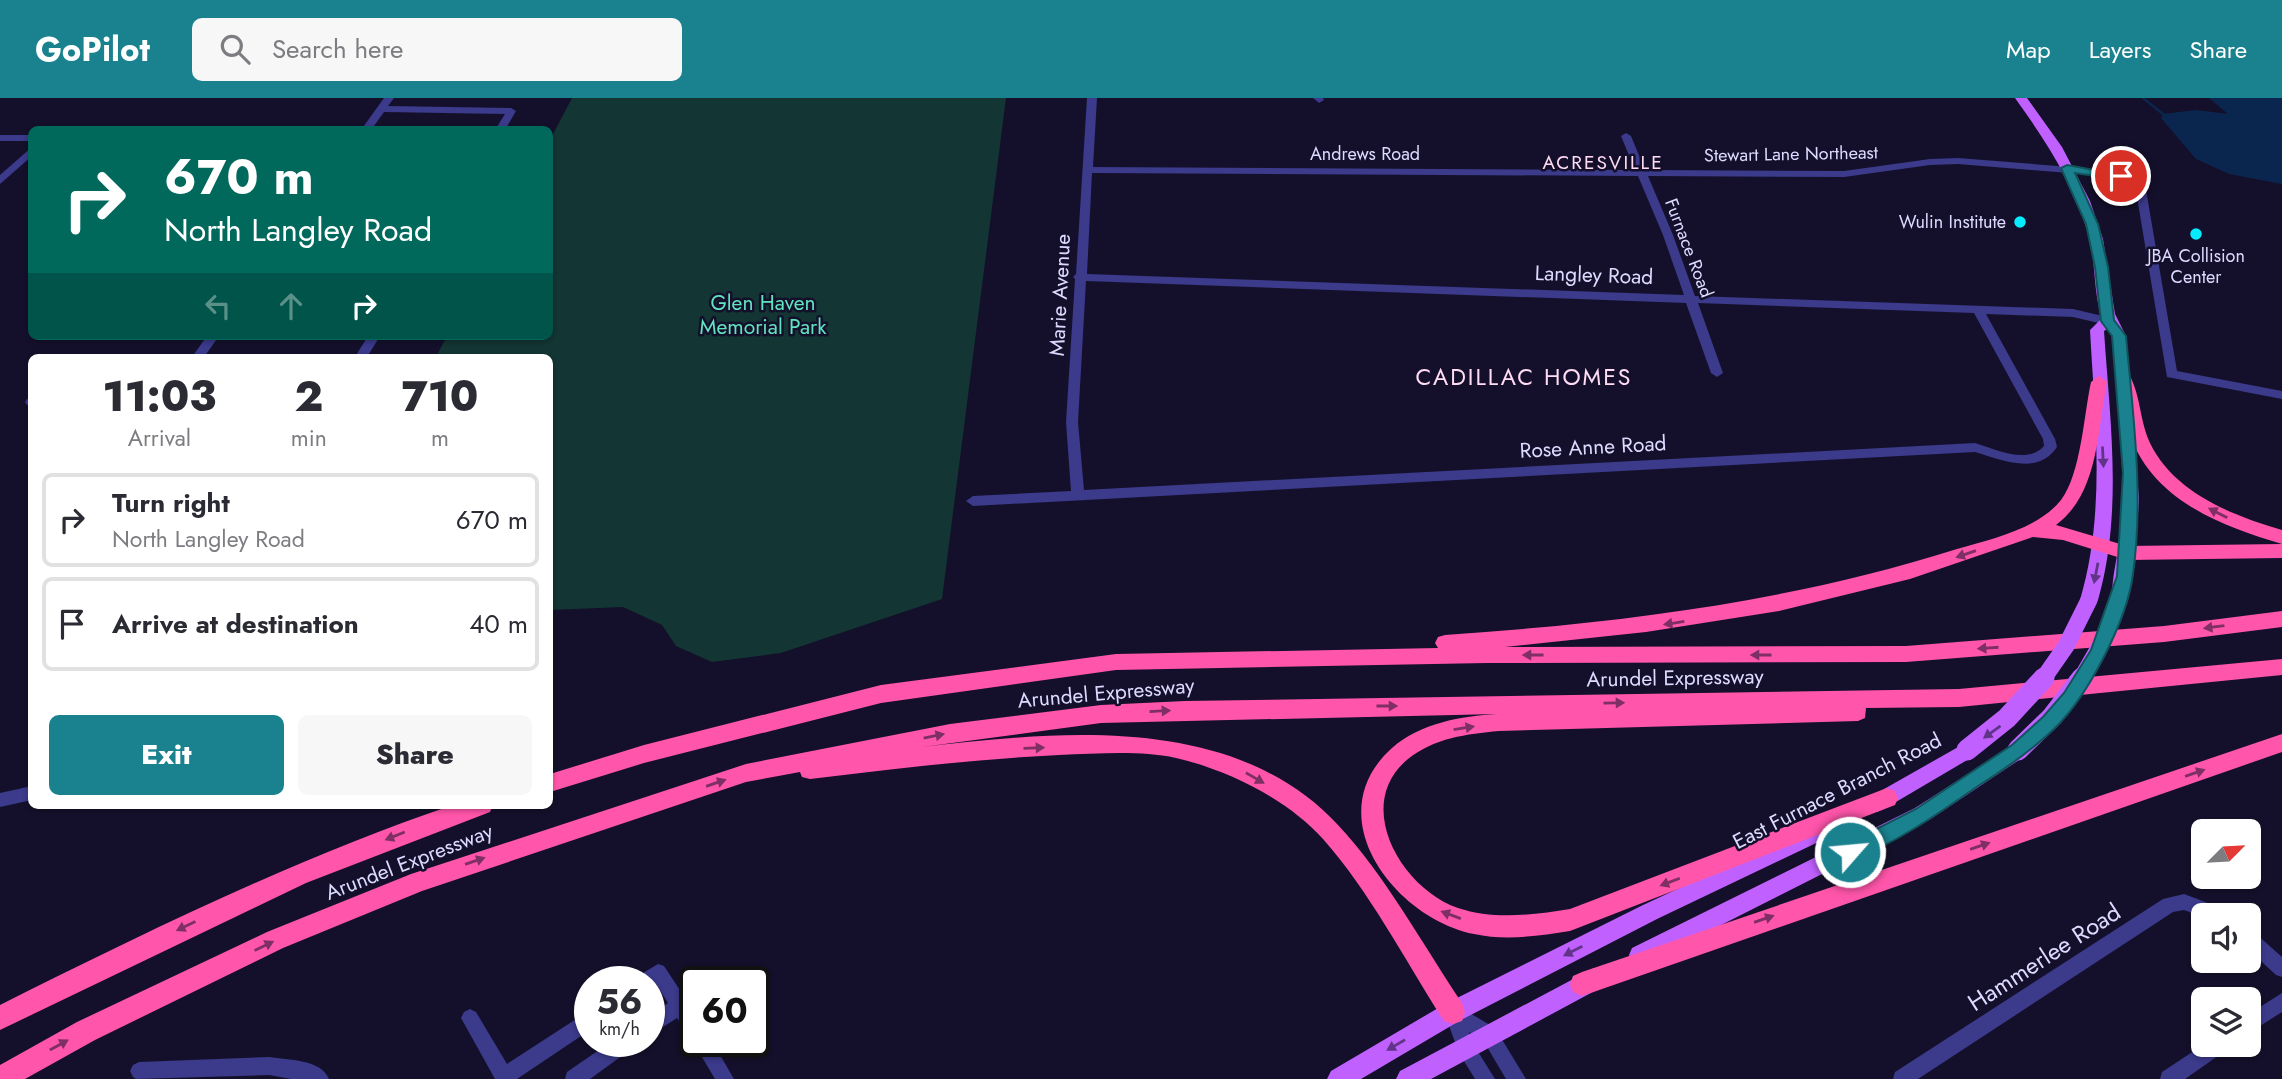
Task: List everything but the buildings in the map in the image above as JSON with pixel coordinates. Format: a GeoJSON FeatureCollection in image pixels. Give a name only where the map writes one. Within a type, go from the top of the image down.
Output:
{"type":"FeatureCollection","features":[{"type":"Feature","properties":{"kind":"highway"},"geometry":{"type":"LineString","coordinates":[[2123,378],[2132,397],[2138,435],[2145,451],[2168,480],[2198,502],[2226,517],[2282,537]]}},
{"type":"Feature","properties":{"kind":"highway"},"geometry":{"type":"LineString","coordinates":[[1313,658],[1343,647],[1543,637],[1660,625],[1752,611],[1912,572],[2030,530],[2067,506],[2076,489],[2099,382]]}},
{"type":"Feature","properties":{"kind":"highway"},"geometry":{"type":"LineString","coordinates":[[2030,530],[2065,533],[2127,553],[2282,551]]}},
{"type":"Feature","properties":{"kind":"highway","name":"Arundel Expressway"},"geometry":{"type":"LineString","coordinates":[[553,782],[681,743],[881,694],[1116,662],[1906,654],[2164,634],[2282,619]]}},
{"type":"Feature","properties":{"kind":"highway","name":"Arundel Expressway"},"geometry":{"type":"LineString","coordinates":[[0,1079],[86,1031],[275,940],[407,886],[746,773],[950,733],[1115,714],[1328,706],[1959,698],[2282,667]]}},
{"type":"Feature","properties":{"kind":"highway"},"geometry":{"type":"LineString","coordinates":[[1887,798],[1570,920],[1522,928],[1490,926],[1446,914],[1403,886],[1377,846],[1372,801],[1382,774],[1395,758],[1430,736],[1457,728],[1491,724],[1755,718],[1916,709],[1959,698]]}},
{"type":"Feature","properties":{"kind":"highway"},"geometry":{"type":"LineString","coordinates":[[1582,984],[1767,918],[2282,743]]}},
{"type":"Feature","properties":{"kind":"highway"},"geometry":{"type":"LineString","coordinates":[[746,773],[836,769],[884,759],[978,750],[1112,744],[1175,749],[1201,756],[1239,769],[1292,799],[1330,831],[1360,870],[1453,1012]]}},
{"type":"Feature","properties":{"kind":"highway","name":"Arundel Expressway"},"geometry":{"type":"LineString","coordinates":[[0,1018],[239,900],[432,821],[470,809]]}},
{"type":"Feature","properties":{"kind":"main road","name":"East Furnace Branch Road"},"geometry":{"type":"LineString","coordinates":[[1408,1079],[1582,984],[1922,814],[2018,750],[2049,723],[2088,672],[2120,596],[2127,553],[2130,473],[2119,336],[2107,321],[2096,238],[2067,168],[2021,98]]}},
{"type":"Feature","properties":{"kind":"main road","name":"East Furnace Branch Road"},"geometry":{"type":"LineString","coordinates":[[1339,1079],[1453,1012],[1650,912],[1887,798],[1967,750],[2003,724],[2041,684],[2062,656],[2089,600],[2097,575],[2104,471],[2097,330],[2107,321]]}},
{"type":"Feature","properties":{"kind":"street"},"geometry":{"type":"LineString","coordinates":[[369,126],[389,98]]}},
{"type":"Feature","properties":{"kind":"street","name":"Marie Avenue"},"geometry":{"type":"LineString","coordinates":[[1078,493],[1072,422],[1092,98]]}},
{"type":"Feature","properties":{"kind":"street"},"geometry":{"type":"LineString","coordinates":[[381,109],[511,111],[502,126]]}},
{"type":"Feature","properties":{"kind":"street","name":"Furnace Road"},"geometry":{"type":"LineString","coordinates":[[1626,135],[1717,373]]}},
{"type":"Feature","properties":{"kind":"street"},"geometry":{"type":"LineString","coordinates":[[0,138],[28,138]]}},
{"type":"Feature","properties":{"kind":"street"},"geometry":{"type":"LineString","coordinates":[[0,181],[28,154]]}},
{"type":"Feature","properties":{"kind":"street","name":"Stewart Lane Northeast"},"geometry":{"type":"LineString","coordinates":[[1641,173],[1867,173],[1911,164],[1951,161],[2067,168],[2121,176],[2141,190],[2171,374],[2282,395]]}},
{"type":"Feature","properties":{"kind":"street","name":"Andrews Road"},"geometry":{"type":"LineString","coordinates":[[1088,170],[1641,173]]}},
{"type":"Feature","properties":{"kind":"street","name":"Langley Road"},"geometry":{"type":"LineString","coordinates":[[1079,277],[2073,313],[2107,321]]}},
{"type":"Feature","properties":{"kind":"street","name":"Rose Anne Road"},"geometry":{"type":"LineString","coordinates":[[973,501],[1078,493],[1975,447],[2036,460],[2046,455],[2051,447],[2049,439],[1978,309]]}},
{"type":"Feature","properties":{"kind":"street"},"geometry":{"type":"LineString","coordinates":[[0,800],[28,794]]}},
{"type":"Feature","properties":{"kind":"street","name":"Hammerlee Road"},"geometry":{"type":"LineString","coordinates":[[1902,1079],[2169,905],[2184,902],[2191,905]]}},
{"type":"Feature","properties":{"kind":"street"},"geometry":{"type":"LineString","coordinates":[[2261,950],[2282,969]]}},
{"type":"Feature","properties":{"kind":"street"},"geometry":{"type":"LineString","coordinates":[[665,992],[679,1006],[665,1016]]}},
{"type":"Feature","properties":{"kind":"street"},"geometry":{"type":"LineString","coordinates":[[2261,1016],[2282,1002]]}},
{"type":"Feature","properties":{"kind":"street"},"geometry":{"type":"LineString","coordinates":[[1453,1012],[1489,1034],[1517,1079]]}},
{"type":"Feature","properties":{"kind":"street"},"geometry":{"type":"LineString","coordinates":[[1453,1012],[1465,1047],[1486,1079]]}},
{"type":"Feature","properties":{"kind":"street"},"geometry":{"type":"LineString","coordinates":[[470,1018],[504,1078],[574,1029]]}},
{"type":"Feature","properties":{"kind":"street"},"geometry":{"type":"LineString","coordinates":[[574,1079],[605,1057]]}},
{"type":"Feature","properties":{"kind":"street"},"geometry":{"type":"LineString","coordinates":[[712,1057],[725,1079]]}},
{"type":"Feature","properties":{"kind":"street"},"geometry":{"type":"LineString","coordinates":[[2178,1077],[2204,1057]]}},
{"type":"Feature","properties":{"kind":"street"},"geometry":{"type":"LineString","coordinates":[[139,1071],[268,1066],[314,1074],[320,1079]]}},
{"type":"Feature","properties":{"kind":"green space","name":"Glen Haven Memorial Park"},"geometry":{"type":"Polygon","coordinates":[[[572,98],[1006,98],[942,599],[781,653],[712,662],[676,646],[662,625],[623,607],[553,610],[553,354],[438,354],[445,340],[553,340],[553,134],[572,98]]]}},
{"type":"Feature","properties":{"kind":"water"},"geometry":{"type":"Polygon","coordinates":[[[2209,98],[2282,98],[2282,184],[2229,174],[2196,159],[2161,118],[2163,114],[2196,110],[2228,114],[2209,98]]]}},
{"type":"Feature","properties":{"kind":"waterway"},"geometry":{"type":"LineString","coordinates":[[2143,98],[2163,114]]}},
{"type":"Feature","properties":{"kind":"place","name":"Wulin Institute"},"geometry":{"type":"Point","coordinates":[2020,222]}},
{"type":"Feature","properties":{"kind":"place","name":"JBA Collision Center"},"geometry":{"type":"Point","coordinates":[2196,234]}},
{"type":"Feature","properties":{"kind":"district","name":"ACRESVILLE"},"geometry":{"type":"Point","coordinates":[1603,162]}},
{"type":"Feature","properties":{"kind":"district","name":"CADILLAC HOMES"},"geometry":{"type":"Point","coordinates":[1524,377]}},
{"type":"Feature","properties":{"kind":"route"},"geometry":{"type":"LineString","coordinates":[[1850,852],[1922,814],[2018,750],[2049,723],[2070,698],[2099,652],[2125,576],[2130,473],[2119,336],[2107,321],[2102,267],[2092,224],[2067,168],[2121,176]]}}]}
